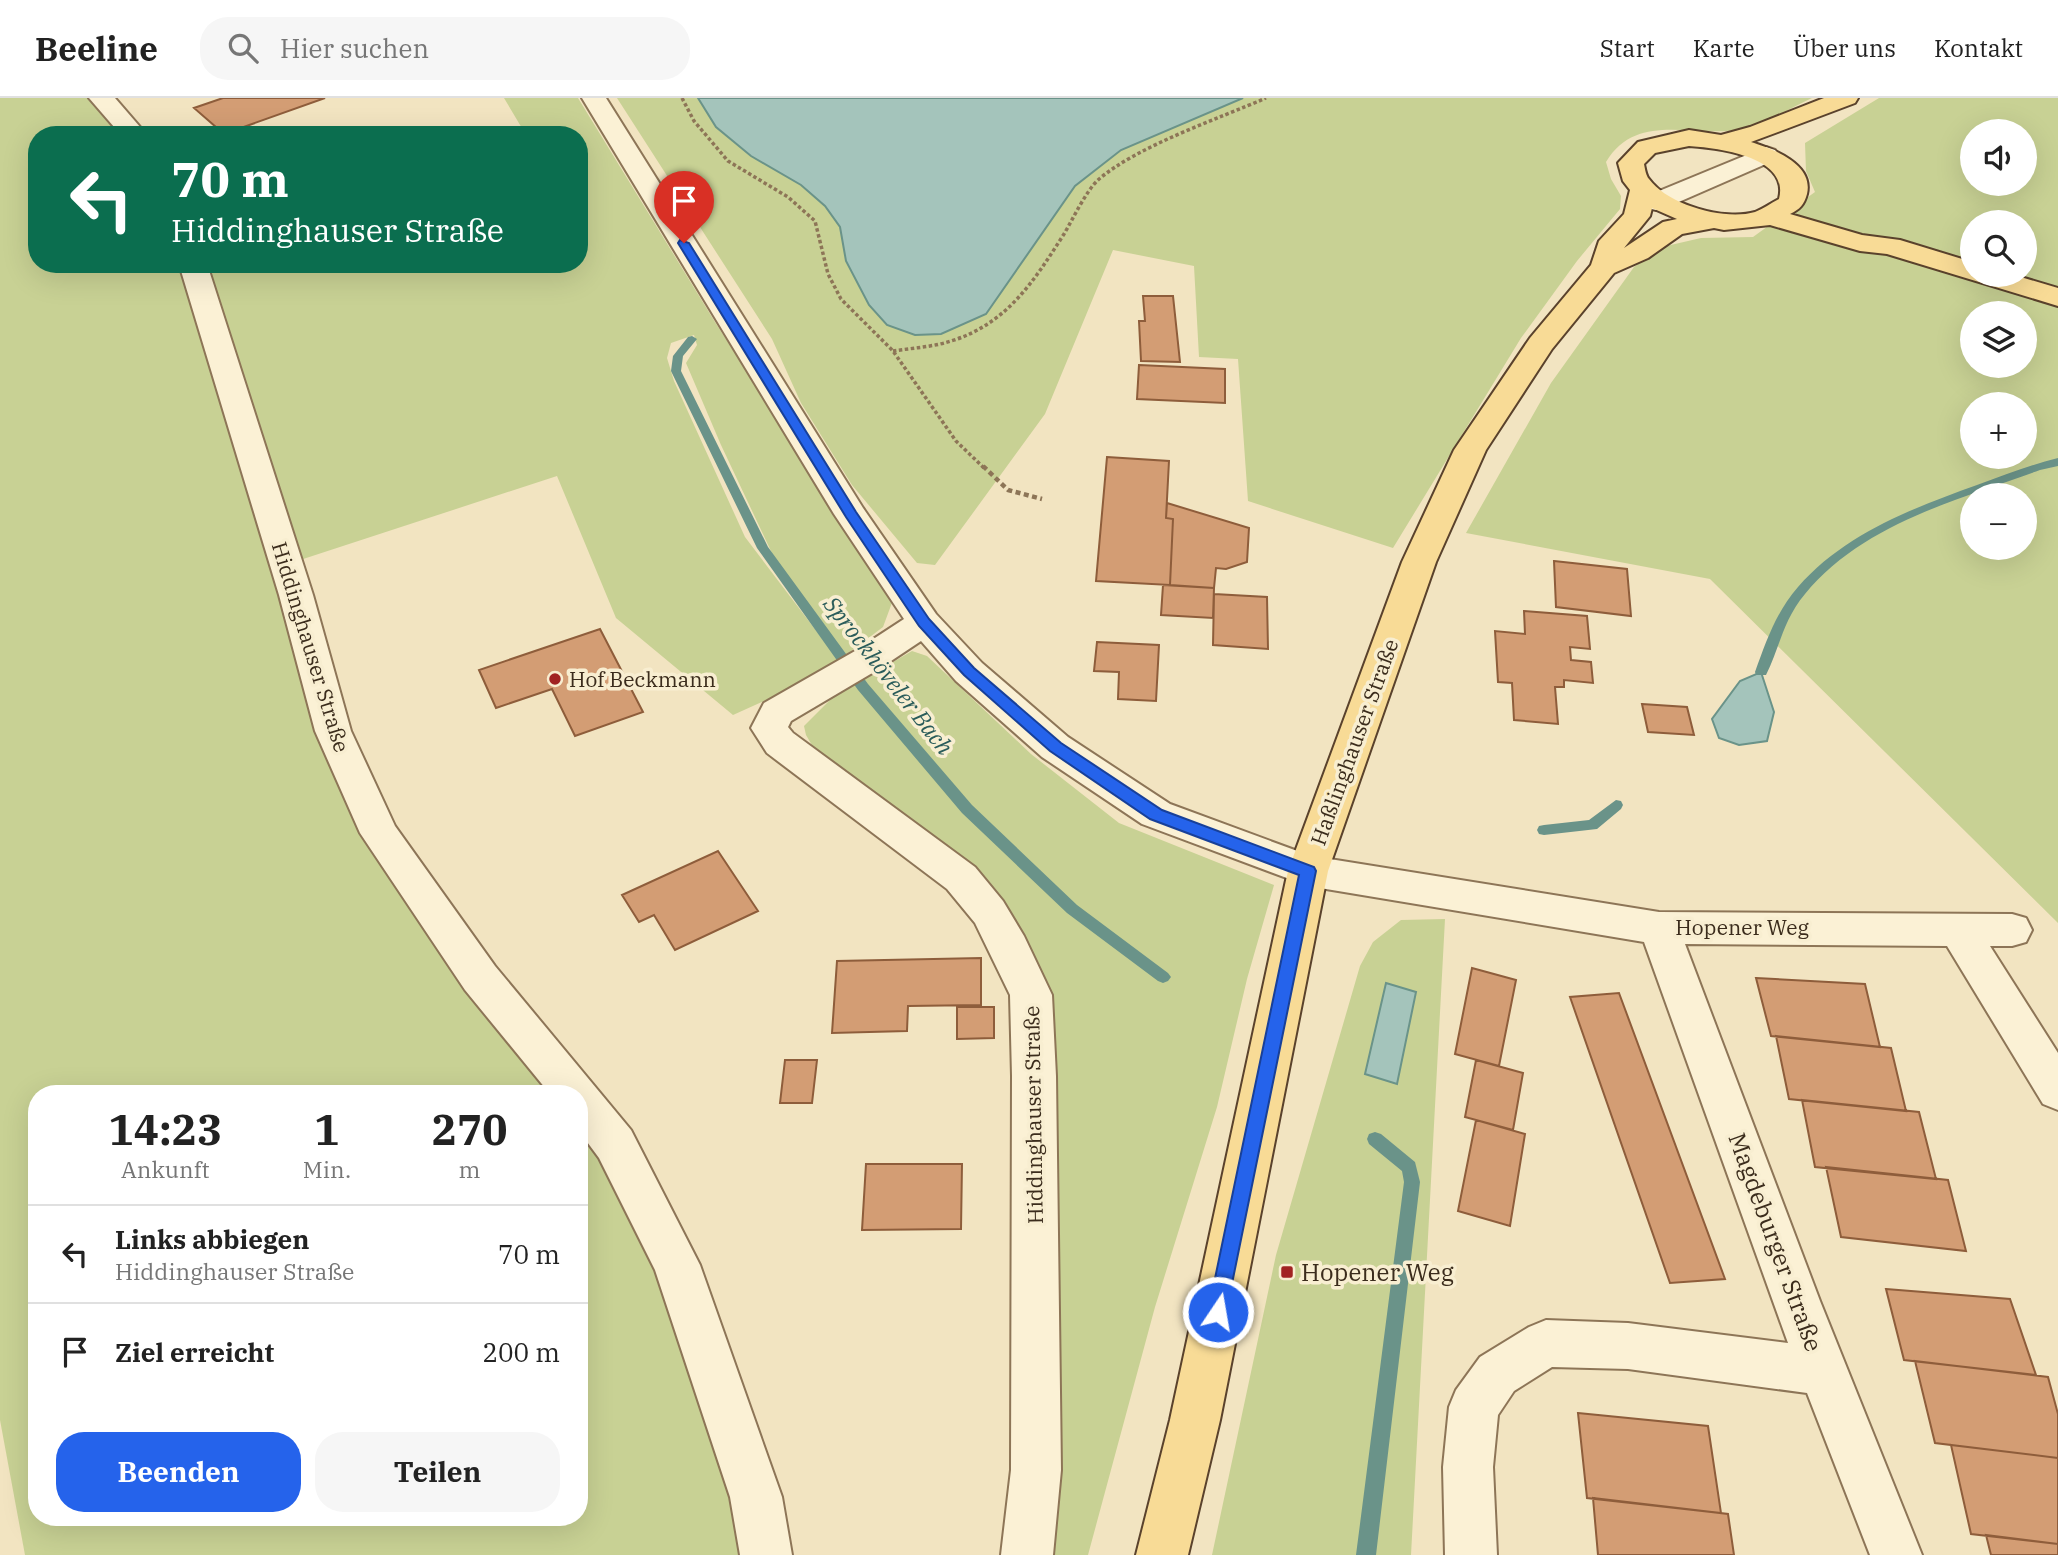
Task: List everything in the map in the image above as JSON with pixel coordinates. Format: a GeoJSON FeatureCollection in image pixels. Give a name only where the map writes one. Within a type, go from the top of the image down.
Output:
{"type":"FeatureCollection","features":[{"type":"Feature","properties":{"kind":"main road"},"geometry":{"type":"LineString","coordinates":[[1726,141],[1774,161],[1795,187],[1794,196],[1785,208],[1751,220],[1713,220],[1682,213],[1649,197],[1630,172],[1631,163],[1644,148],[1671,139],[1726,141],[1812,113],[1846,98]]}},
{"type":"Feature","properties":{"kind":"main road"},"geometry":{"type":"LineString","coordinates":[[1774,161],[1804,130],[1812,113]]}},
{"type":"Feature","properties":{"kind":"main road"},"geometry":{"type":"LineString","coordinates":[[1794,196],[1867,231],[1890,246]]}},
{"type":"Feature","properties":{"kind":"main road","name":"Haßlinghauser Straße"},"geometry":{"type":"LineString","coordinates":[[1162,1555],[1195,1420],[1308,871],[1419,562],[1470,450],[1540,344],[1604,267],[1614,241],[1637,216],[1649,197]]}},
{"type":"Feature","properties":{"kind":"main road"},"geometry":{"type":"LineString","coordinates":[[1767,216],[1860,243],[1890,246],[1960,267]]}},
{"type":"Feature","properties":{"kind":"main road","name":"Haßlinghauser Straße"},"geometry":{"type":"LineString","coordinates":[[1604,267],[1638,251],[1673,228],[1713,220]]}},
{"type":"Feature","properties":{"kind":"main road"},"geometry":{"type":"LineString","coordinates":[[2025,287],[2058,297]]}},
{"type":"Feature","properties":{"kind":"street"},"geometry":{"type":"LineString","coordinates":[[101,98],[127,126]]}},
{"type":"Feature","properties":{"kind":"street"},"geometry":{"type":"LineString","coordinates":[[594,98],[850,514],[924,622],[969,672],[1055,747],[1156,814],[1308,871]]}},
{"type":"Feature","properties":{"kind":"street"},"geometry":{"type":"LineString","coordinates":[[1649,197],[1774,161]]}},
{"type":"Feature","properties":{"kind":"street","name":"Hiddinghauser Straße"},"geometry":{"type":"LineString","coordinates":[[196,273],[296,595],[333,731],[379,834],[480,978],[569,1085]]}},
{"type":"Feature","properties":{"kind":"street","name":"Hiddinghauser Straße"},"geometry":{"type":"LineString","coordinates":[[924,622],[867,660],[776,712],[769,728],[780,743],[961,878],[989,912],[1010,948],[1031,995],[1034,1076],[1036,1470],[1027,1555]]}},
{"type":"Feature","properties":{"kind":"street","name":"Hopener Weg"},"geometry":{"type":"LineString","coordinates":[[1308,871],[1659,928],[2012,930]]}},
{"type":"Feature","properties":{"kind":"street","name":"Magdeburger Straße"},"geometry":{"type":"LineString","coordinates":[[1659,928],[1824,1371],[1896,1555]]}},
{"type":"Feature","properties":{"kind":"street"},"geometry":{"type":"LineString","coordinates":[[1958,929],[2058,1091]]}},
{"type":"Feature","properties":{"kind":"street","name":"Hiddinghauser Straße"},"geometry":{"type":"LineString","coordinates":[[588,1109],[615,1144],[677,1265],[756,1497],[766,1555]]}},
{"type":"Feature","properties":{"kind":"street"},"geometry":{"type":"LineString","coordinates":[[1471,1555],[1468,1467],[1474,1407],[1497,1374],[1546,1343],[1628,1346],[1824,1371]]}},
{"type":"Feature","properties":{"kind":"path"},"geometry":{"type":"LineString","coordinates":[[682,98],[694,121],[728,161],[788,197],[815,221],[828,274],[841,299],[893,351],[956,441],[1009,490],[1042,499]]}},
{"type":"Feature","properties":{"kind":"path"},"geometry":{"type":"LineString","coordinates":[[893,351],[949,342],[1000,318],[1042,270],[1097,181],[1137,156],[1177,136],[1266,98]]}},
{"type":"Feature","properties":{"kind":"green space"},"geometry":{"type":"Polygon","coordinates":[[[0,98],[91,98],[117,126],[28,126],[28,273],[188,273],[323,733],[557,1085],[28,1085],[28,1526],[588,1526],[588,1131],[667,1267],[756,1555],[25,1555],[0,1420],[0,98]]]}},
{"type":"Feature","properties":{"kind":"green space"},"geometry":{"type":"Polygon","coordinates":[[[504,98],[578,98],[715,322],[893,600],[883,627],[838,661],[773,697],[733,715],[616,618],[557,476],[294,562],[204,273],[588,273],[588,126],[521,126],[504,98]],[[694,335],[671,343],[667,358],[674,381],[745,537],[827,645],[786,583],[686,363],[697,345],[694,335]]]}},
{"type":"Feature","properties":{"kind":"green space"},"geometry":{"type":"Polygon","coordinates":[[[617,98],[1812,98],[1751,127],[1724,131],[1650,131],[1634,136],[1619,146],[1606,162],[1611,179],[1621,196],[1620,209],[1577,261],[1521,338],[1393,548],[1248,501],[1238,359],[1199,357],[1194,266],[1113,250],[1045,414],[935,565],[917,563],[852,485],[801,403],[772,339],[617,98]]]}},
{"type":"Feature","properties":{"kind":"green space"},"geometry":{"type":"Polygon","coordinates":[[[1879,98],[2058,98],[2058,923],[1710,579],[1466,533],[1551,383],[1634,267],[1662,247],[1701,238],[1753,237],[1815,192],[1806,171],[1805,143],[1879,98]]]}},
{"type":"Feature","properties":{"kind":"green space"},"geometry":{"type":"Polygon","coordinates":[[[912,651],[927,656],[1031,754],[1119,823],[1274,885],[1247,979],[1217,1107],[1155,1307],[1088,1555],[1040,1555],[1023,944],[816,752],[804,726],[833,697],[912,651]]]}},
{"type":"Feature","properties":{"kind":"green space"},"geometry":{"type":"Polygon","coordinates":[[[1445,919],[1411,1555],[1212,1555],[1276,1255],[1360,966],[1373,942],[1401,920],[1445,919]]]}},
{"type":"Feature","properties":{"kind":"water"},"geometry":{"type":"Polygon","coordinates":[[[698,98],[1243,98],[1121,150],[1075,186],[986,314],[941,334],[915,335],[887,325],[869,305],[846,261],[840,227],[825,206],[801,185],[751,156],[716,127],[698,98]]]}},
{"type":"Feature","properties":{"kind":"water"},"geometry":{"type":"Polygon","coordinates":[[[1761,672],[1774,712],[1767,741],[1739,745],[1719,738],[1712,719],[1740,681],[1761,672]]]}},
{"type":"Feature","properties":{"kind":"water"},"geometry":{"type":"Polygon","coordinates":[[[1386,983],[1416,992],[1397,1084],[1365,1074],[1386,983]]]}},
{"type":"Feature","properties":{"kind":"building"},"geometry":{"type":"Polygon","coordinates":[[[223,98],[325,98],[246,126],[215,126],[194,108],[223,98]]]}},
{"type":"Feature","properties":{"kind":"building"},"geometry":{"type":"Polygon","coordinates":[[[1143,296],[1173,296],[1180,362],[1141,361],[1139,321],[1145,321],[1143,296]]]}},
{"type":"Feature","properties":{"kind":"building"},"geometry":{"type":"Polygon","coordinates":[[[1139,365],[1225,369],[1225,403],[1137,399],[1139,365]]]}},
{"type":"Feature","properties":{"kind":"building"},"geometry":{"type":"Polygon","coordinates":[[[1107,457],[1169,461],[1166,518],[1173,519],[1170,585],[1096,581],[1107,457]]]}},
{"type":"Feature","properties":{"kind":"building"},"geometry":{"type":"Polygon","coordinates":[[[1167,503],[1249,528],[1247,562],[1226,569],[1216,568],[1214,588],[1170,585],[1173,519],[1166,518],[1167,503]]]}},
{"type":"Feature","properties":{"kind":"building"},"geometry":{"type":"Polygon","coordinates":[[[1554,561],[1627,569],[1631,616],[1556,607],[1554,561]]]}},
{"type":"Feature","properties":{"kind":"building"},"geometry":{"type":"Polygon","coordinates":[[[1163,585],[1214,588],[1213,618],[1161,615],[1163,585]]]}},
{"type":"Feature","properties":{"kind":"building"},"geometry":{"type":"Polygon","coordinates":[[[1214,594],[1267,597],[1268,649],[1213,645],[1214,594]]]}},
{"type":"Feature","properties":{"kind":"building"},"geometry":{"type":"Polygon","coordinates":[[[1524,611],[1587,616],[1590,649],[1570,647],[1571,660],[1591,662],[1593,683],[1564,680],[1564,687],[1555,687],[1558,724],[1514,720],[1512,683],[1498,682],[1495,631],[1525,634],[1524,611]]]}},
{"type":"Feature","properties":{"kind":"building","name":"Hof Beckmann"},"geometry":{"type":"Polygon","coordinates":[[[600,629],[643,712],[575,736],[552,689],[496,708],[479,670],[600,629]]]}},
{"type":"Feature","properties":{"kind":"building"},"geometry":{"type":"Polygon","coordinates":[[[1097,642],[1159,645],[1156,701],[1118,699],[1119,672],[1094,671],[1097,642]]]}},
{"type":"Feature","properties":{"kind":"building"},"geometry":{"type":"Polygon","coordinates":[[[1642,704],[1687,707],[1694,735],[1648,732],[1642,704]]]}},
{"type":"Feature","properties":{"kind":"building"},"geometry":{"type":"Polygon","coordinates":[[[718,851],[758,911],[675,950],[654,915],[639,922],[622,895],[718,851]]]}},
{"type":"Feature","properties":{"kind":"building"},"geometry":{"type":"Polygon","coordinates":[[[981,958],[981,1005],[908,1006],[907,1031],[832,1033],[837,961],[981,958]]]}},
{"type":"Feature","properties":{"kind":"building"},"geometry":{"type":"Polygon","coordinates":[[[1472,968],[1516,980],[1499,1066],[1455,1054],[1472,968]]]}},
{"type":"Feature","properties":{"kind":"building"},"geometry":{"type":"Polygon","coordinates":[[[1756,978],[1865,984],[1880,1047],[1771,1036],[1756,978]]]}},
{"type":"Feature","properties":{"kind":"building"},"geometry":{"type":"Polygon","coordinates":[[[1619,993],[1725,1279],[1670,1283],[1570,997],[1619,993]]]}},
{"type":"Feature","properties":{"kind":"building"},"geometry":{"type":"Polygon","coordinates":[[[957,1007],[994,1007],[994,1038],[957,1039],[957,1007]]]}},
{"type":"Feature","properties":{"kind":"building"},"geometry":{"type":"Polygon","coordinates":[[[1776,1036],[1891,1048],[1906,1111],[1789,1099],[1776,1036]]]}},
{"type":"Feature","properties":{"kind":"building"},"geometry":{"type":"Polygon","coordinates":[[[785,1060],[817,1060],[812,1103],[780,1103],[785,1060]]]}},
{"type":"Feature","properties":{"kind":"building"},"geometry":{"type":"Polygon","coordinates":[[[1476,1060],[1523,1073],[1513,1130],[1465,1117],[1476,1060]]]}},
{"type":"Feature","properties":{"kind":"building"},"geometry":{"type":"Polygon","coordinates":[[[1802,1100],[1919,1112],[1936,1179],[1815,1167],[1802,1100]]]}},
{"type":"Feature","properties":{"kind":"building"},"geometry":{"type":"Polygon","coordinates":[[[1476,1120],[1525,1134],[1510,1226],[1458,1211],[1476,1120]]]}},
{"type":"Feature","properties":{"kind":"building"},"geometry":{"type":"Polygon","coordinates":[[[866,1164],[962,1164],[961,1229],[862,1230],[866,1164]]]}},
{"type":"Feature","properties":{"kind":"building"},"geometry":{"type":"Polygon","coordinates":[[[1826,1167],[1948,1180],[1966,1251],[1841,1237],[1826,1167]]]}},
{"type":"Feature","properties":{"kind":"building"},"geometry":{"type":"Polygon","coordinates":[[[1886,1289],[2010,1299],[2036,1375],[1904,1360],[1886,1289]]]}},
{"type":"Feature","properties":{"kind":"building"},"geometry":{"type":"Polygon","coordinates":[[[1915,1361],[2048,1377],[2058,1414],[2058,1458],[1935,1443],[1915,1361]]]}},
{"type":"Feature","properties":{"kind":"building"},"geometry":{"type":"Polygon","coordinates":[[[1578,1413],[1708,1426],[1721,1513],[1587,1498],[1578,1413]]]}},
{"type":"Feature","properties":{"kind":"building"},"geometry":{"type":"Polygon","coordinates":[[[1951,1445],[2058,1458],[2058,1544],[1971,1534],[1951,1445]]]}},
{"type":"Feature","properties":{"kind":"building"},"geometry":{"type":"Polygon","coordinates":[[[1593,1498],[1728,1514],[1734,1555],[1598,1555],[1593,1498]]]}},
{"type":"Feature","properties":{"kind":"building"},"geometry":{"type":"Polygon","coordinates":[[[1986,1535],[2058,1544],[2058,1555],[1991,1555],[1986,1535]]]}},
{"type":"Feature","properties":{"kind":"waterway","name":"Sprockhöveler Bach"},"geometry":{"type":"LineString","coordinates":[[757,244],[760,239]]}},
{"type":"Feature","properties":{"kind":"waterway","name":"Sprockhöveler Bach"},"geometry":{"type":"LineString","coordinates":[[692,339],[678,356],[676,371],[763,548],[863,687],[967,809],[1072,909],[1163,977]]}},
{"type":"Feature","properties":{"kind":"waterway"},"geometry":{"type":"LineString","coordinates":[[1761,672],[1780,622],[1801,591],[1827,564],[1859,542],[1929,507],[2037,467],[2058,462]]}},
{"type":"Feature","properties":{"kind":"waterway"},"geometry":{"type":"LineString","coordinates":[[1544,830],[1592,825],[1616,805]]}},
{"type":"Feature","properties":{"kind":"waterway","name":"Sprockhöveler Bach"},"geometry":{"type":"LineString","coordinates":[[1366,1555],[1412,1182],[1409,1167],[1375,1139]]}},
{"type":"Feature","properties":{"kind":"place","name":"Hof Beckmann"},"geometry":{"type":"Point","coordinates":[555,679]}},
{"type":"Feature","properties":{"kind":"place","name":"Hopener Weg"},"geometry":{"type":"Point","coordinates":[1287,1272]}},
{"type":"Feature","properties":{"kind":"route"},"geometry":{"type":"LineString","coordinates":[[684,243],[850,514],[924,622],[969,672],[1055,747],[1156,814],[1308,871],[1218,1312]]}}]}
